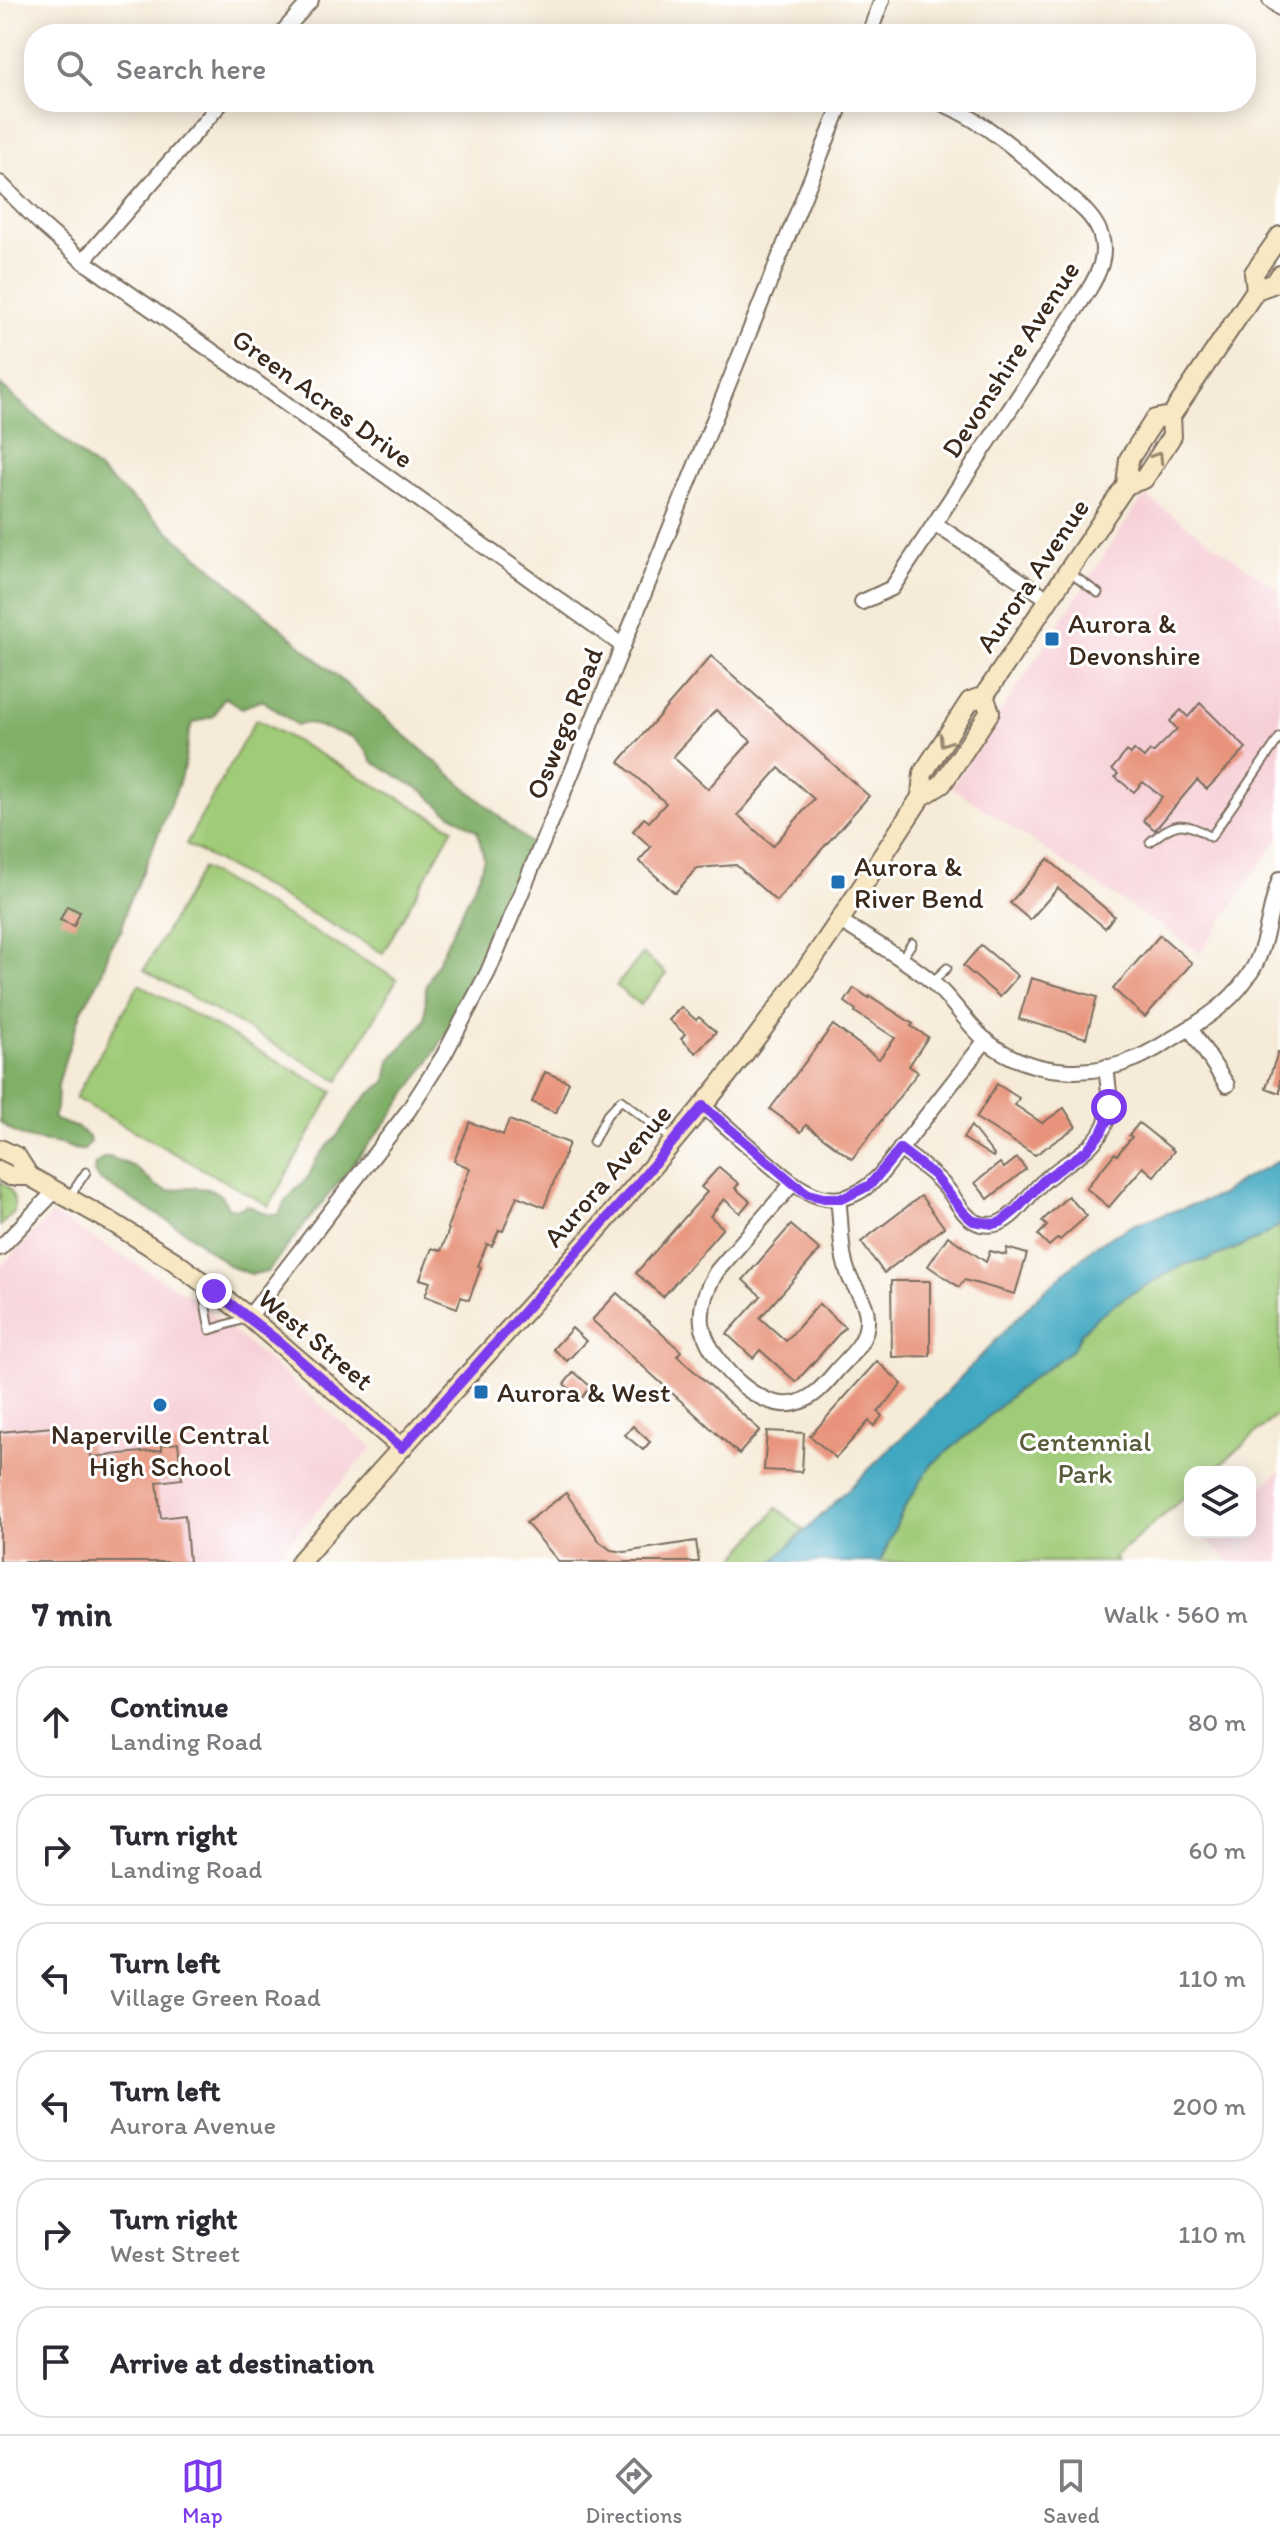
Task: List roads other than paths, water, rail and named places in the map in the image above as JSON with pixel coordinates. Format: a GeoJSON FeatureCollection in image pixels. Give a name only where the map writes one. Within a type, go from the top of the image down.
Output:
{"type":"FeatureCollection","features":[{"type":"Feature","properties":{"kind":"main road","name":"Aurora Avenue"},"geometry":{"type":"LineString","coordinates":[[1256,290],[1254,273],[1280,236]]}},
{"type":"Feature","properties":{"kind":"main road","name":"Aurora Avenue"},"geometry":{"type":"LineString","coordinates":[[300,1562],[595,1233],[703,1106],[770,1019],[921,797],[923,773],[970,701],[984,696],[1126,485],[1144,479],[1172,436],[1171,416],[1256,290],[1275,283],[1280,275]]}},
{"type":"Feature","properties":{"kind":"main road","name":"West Street"},"geometry":{"type":"LineString","coordinates":[[0,1149],[17,1157],[29,1176],[148,1244],[202,1281],[249,1317],[402,1448]]}},
{"type":"Feature","properties":{"kind":"main road","name":"West Street"},"geometry":{"type":"LineString","coordinates":[[0,1171],[10,1176],[29,1176]]}},
{"type":"Feature","properties":{"kind":"street"},"geometry":{"type":"LineString","coordinates":[[290,24],[311,0]]}},
{"type":"Feature","properties":{"kind":"street"},"geometry":{"type":"LineString","coordinates":[[873,24],[882,0]]}},
{"type":"Feature","properties":{"kind":"street"},"geometry":{"type":"LineString","coordinates":[[1270,0],[1280,8]]}},
{"type":"Feature","properties":{"kind":"street"},"geometry":{"type":"LineString","coordinates":[[83,261],[213,112]]}},
{"type":"Feature","properties":{"kind":"street","name":"Oswego Road"},"geometry":{"type":"LineString","coordinates":[[249,1317],[400,1121],[467,1015],[524,890],[838,112]]}},
{"type":"Feature","properties":{"kind":"street","name":"Devonshire Avenue"},"geometry":{"type":"LineString","coordinates":[[862,602],[892,588],[1099,272],[1103,247],[1100,232],[1087,212],[1010,143],[960,112]]}},
{"type":"Feature","properties":{"kind":"street","name":"Green Acres Drive"},"geometry":{"type":"LineString","coordinates":[[0,183],[83,261],[623,646]]}},
{"type":"Feature","properties":{"kind":"street"},"geometry":{"type":"LineString","coordinates":[[935,524],[1050,600]]}},
{"type":"Feature","properties":{"kind":"street"},"geometry":{"type":"LineString","coordinates":[[839,920],[932,982],[972,1029],[1001,1051],[1047,1068],[1086,1071],[1136,1059],[1223,1006],[1244,982],[1260,953],[1276,906],[1280,879]]}},
{"type":"Feature","properties":{"kind":"street"},"geometry":{"type":"LineString","coordinates":[[1190,1028],[1227,1085]]}},
{"type":"Feature","properties":{"kind":"street"},"geometry":{"type":"LineString","coordinates":[[703,1106],[808,1194],[838,1199],[870,1185],[986,1040]]}},
{"type":"Feature","properties":{"kind":"street"},"geometry":{"type":"LineString","coordinates":[[900,1149],[934,1175],[973,1221],[982,1224],[1001,1222],[1045,1179],[1086,1151],[1101,1133],[1109,1107],[1106,1067]]}},
{"type":"Feature","properties":{"kind":"street"},"geometry":{"type":"LineString","coordinates":[[793,1183],[717,1271],[703,1301],[703,1327],[714,1355],[760,1398],[773,1404],[791,1404],[814,1394],[858,1346],[866,1331],[866,1307],[850,1277],[843,1253],[838,1199]]}},
{"type":"Feature","properties":{"kind":"street"},"geometry":{"type":"LineString","coordinates":[[0,1248],[62,1195]]}},
{"type":"Feature","properties":{"kind":"lane"},"geometry":{"type":"LineString","coordinates":[[1069,572],[1098,593]]}},
{"type":"Feature","properties":{"kind":"lane"},"geometry":{"type":"LineString","coordinates":[[1150,842],[1167,827],[1180,824],[1189,825],[1211,837],[1280,737]]}},
{"type":"Feature","properties":{"kind":"lane"},"geometry":{"type":"LineString","coordinates":[[900,960],[912,943]]}},
{"type":"Feature","properties":{"kind":"lane"},"geometry":{"type":"LineString","coordinates":[[932,982],[947,968]]}},
{"type":"Feature","properties":{"kind":"lane"},"geometry":{"type":"LineString","coordinates":[[593,1142],[607,1115],[621,1100],[674,1141]]}},
{"type":"Feature","properties":{"kind":"lane"},"geometry":{"type":"LineString","coordinates":[[62,1195],[86,1172]]}},
{"type":"Feature","properties":{"kind":"lane"},"geometry":{"type":"LineString","coordinates":[[202,1281],[210,1330],[249,1317]]}},
{"type":"Feature","properties":{"kind":"water"},"geometry":{"type":"Polygon","coordinates":[[[1280,1160],[1280,1225],[1258,1239],[1207,1260],[1185,1264],[1099,1315],[1082,1332],[1073,1349],[1018,1389],[931,1465],[903,1510],[880,1562],[773,1562],[920,1420],[1037,1297],[1096,1245],[1135,1224],[1221,1195],[1238,1182],[1280,1160]]]}},
{"type":"Feature","properties":{"kind":"place","name":"Aurora & Devonshire"},"geometry":{"type":"Point","coordinates":[1052,639]}},
{"type":"Feature","properties":{"kind":"place","name":"Aurora & River Bend"},"geometry":{"type":"Point","coordinates":[838,882]}},
{"type":"Feature","properties":{"kind":"place","name":"Aurora & West"},"geometry":{"type":"Point","coordinates":[481,1392]}},
{"type":"Feature","properties":{"kind":"place","name":"Naperville Central High School"},"geometry":{"type":"Point","coordinates":[160,1405]}},
{"type":"Feature","properties":{"kind":"park label","name":"Centennial Park"},"geometry":{"type":"Point","coordinates":[1085,1457]}}]}
